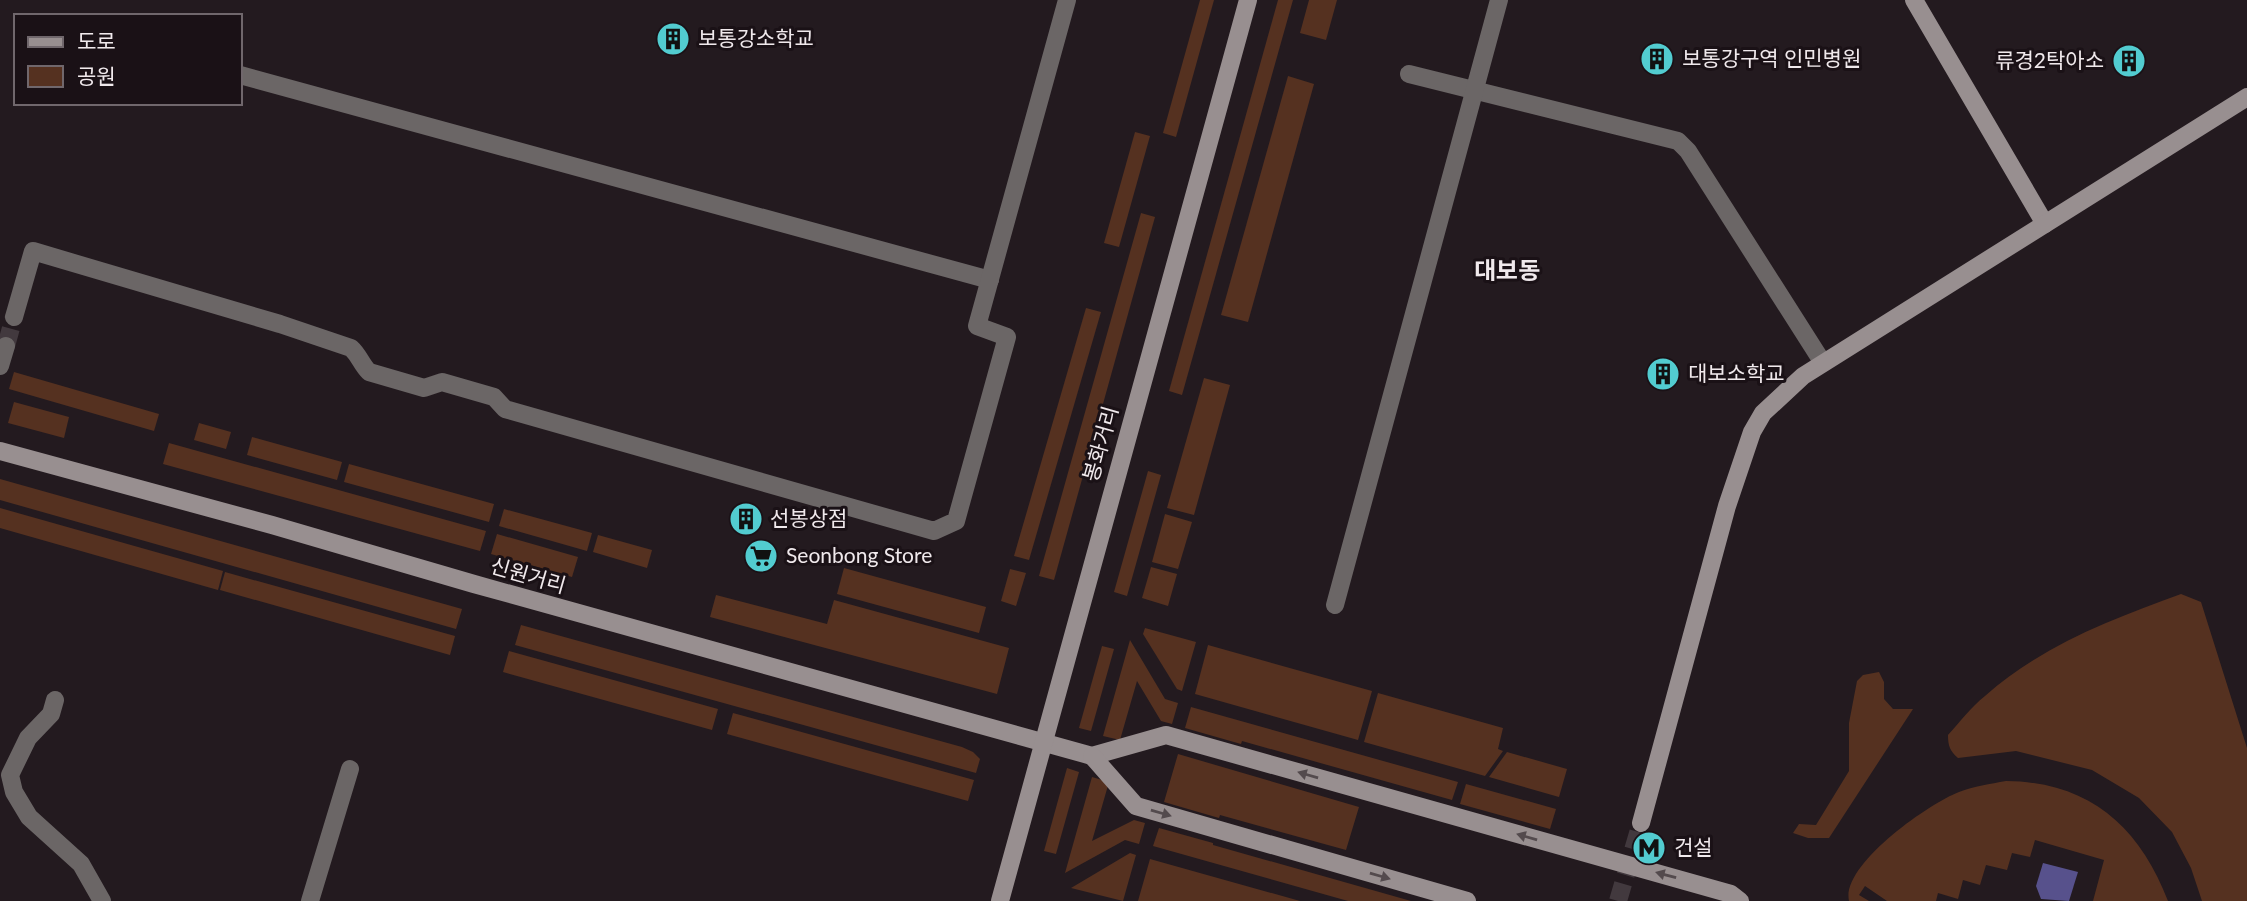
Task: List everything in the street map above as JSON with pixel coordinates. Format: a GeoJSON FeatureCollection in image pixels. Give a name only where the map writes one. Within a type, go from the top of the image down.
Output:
{"type":"FeatureCollection","features":[{"type":"Feature","properties":{"kind":"street"},"geometry":{"type":"LineString","coordinates":[[14,317],[33,251],[280,324],[351,348],[369,372],[424,388],[442,382],[468,389],[494,397],[505,409],[934,531],[956,521],[1007,337],[977,326],[1067,0]]}},
{"type":"Feature","properties":{"kind":"street","name":"봉화거리"},"geometry":{"type":"LineString","coordinates":[[1000,901],[1248,0]]}},
{"type":"Feature","properties":{"kind":"street"},"geometry":{"type":"LineString","coordinates":[[1335,605],[1499,0]]}},
{"type":"Feature","properties":{"kind":"street"},"geometry":{"type":"LineString","coordinates":[[1914,0],[2045,224]]}},
{"type":"Feature","properties":{"kind":"street"},"geometry":{"type":"LineString","coordinates":[[1409,74],[1678,141],[1688,151],[1823,363]]}},
{"type":"Feature","properties":{"kind":"street"},"geometry":{"type":"LineString","coordinates":[[242,76],[990,280]]}},
{"type":"Feature","properties":{"kind":"street"},"geometry":{"type":"LineString","coordinates":[[1641,822],[1727,506],[1752,432],[1763,413],[1803,376],[2247,97]]}},
{"type":"Feature","properties":{"kind":"street"},"geometry":{"type":"LineString","coordinates":[[0,366],[6,346]]}},
{"type":"Feature","properties":{"kind":"street","name":"신원거리"},"geometry":{"type":"LineString","coordinates":[[0,451],[1092,756]]}},
{"type":"Feature","properties":{"kind":"street"},"geometry":{"type":"LineString","coordinates":[[55,700],[51,714],[28,738],[10,775],[14,792],[29,817],[81,864],[102,901]]}},
{"type":"Feature","properties":{"kind":"street"},"geometry":{"type":"LineString","coordinates":[[1467,901],[1136,806],[1092,756],[1166,735],[1736,897]]}},
{"type":"Feature","properties":{"kind":"street"},"geometry":{"type":"LineString","coordinates":[[310,901],[350,769]]}},
{"type":"Feature","properties":{"kind":"green space"},"geometry":{"type":"Polygon","coordinates":[[[1200,0],[1214,0],[1176,137],[1163,133],[1200,0]]]}},
{"type":"Feature","properties":{"kind":"green space"},"geometry":{"type":"Polygon","coordinates":[[[1278,0],[1293,0],[1182,395],[1169,391],[1278,0]]]}},
{"type":"Feature","properties":{"kind":"green space"},"geometry":{"type":"Polygon","coordinates":[[[1309,0],[1337,0],[1326,40],[1300,33],[1309,0]]]}},
{"type":"Feature","properties":{"kind":"green space"},"geometry":{"type":"Polygon","coordinates":[[[1288,76],[1314,84],[1248,322],[1221,315],[1288,76]]]}},
{"type":"Feature","properties":{"kind":"green space"},"geometry":{"type":"Polygon","coordinates":[[[1135,132],[1150,136],[1119,247],[1104,243],[1135,132]]]}},
{"type":"Feature","properties":{"kind":"green space"},"geometry":{"type":"Polygon","coordinates":[[[1141,213],[1155,217],[1054,580],[1039,576],[1141,213]]]}},
{"type":"Feature","properties":{"kind":"green space"},"geometry":{"type":"Polygon","coordinates":[[[1086,308],[1101,312],[1029,560],[1014,556],[1086,308]]]}},
{"type":"Feature","properties":{"kind":"green space"},"geometry":{"type":"Polygon","coordinates":[[[14,372],[159,414],[154,431],[9,389],[14,372]]]}},
{"type":"Feature","properties":{"kind":"green space"},"geometry":{"type":"Polygon","coordinates":[[[1204,378],[1230,385],[1194,515],[1167,508],[1204,378]]]}},
{"type":"Feature","properties":{"kind":"green space"},"geometry":{"type":"Polygon","coordinates":[[[14,402],[69,417],[64,438],[8,423],[14,402]]]}},
{"type":"Feature","properties":{"kind":"green space"},"geometry":{"type":"Polygon","coordinates":[[[199,423],[231,432],[226,449],[194,440],[199,423]]]}},
{"type":"Feature","properties":{"kind":"green space"},"geometry":{"type":"Polygon","coordinates":[[[252,437],[342,462],[337,480],[247,455],[252,437]]]}},
{"type":"Feature","properties":{"kind":"green space"},"geometry":{"type":"Polygon","coordinates":[[[169,443],[486,531],[480,551],[163,464],[169,443]]]}},
{"type":"Feature","properties":{"kind":"green space"},"geometry":{"type":"Polygon","coordinates":[[[349,464],[494,504],[489,522],[344,482],[349,464]]]}},
{"type":"Feature","properties":{"kind":"green space"},"geometry":{"type":"Polygon","coordinates":[[[1148,471],[1161,475],[1127,596],[1114,592],[1148,471]]]}},
{"type":"Feature","properties":{"kind":"green space"},"geometry":{"type":"Polygon","coordinates":[[[0,479],[462,609],[456,629],[0,500],[0,479]]]}},
{"type":"Feature","properties":{"kind":"green space"},"geometry":{"type":"Polygon","coordinates":[[[0,508],[223,571],[218,590],[0,528],[0,508]]]}},
{"type":"Feature","properties":{"kind":"green space"},"geometry":{"type":"Polygon","coordinates":[[[504,509],[592,533],[587,551],[499,526],[504,509]]]}},
{"type":"Feature","properties":{"kind":"green space"},"geometry":{"type":"Polygon","coordinates":[[[1165,514],[1192,522],[1178,569],[1152,562],[1165,514]]]}},
{"type":"Feature","properties":{"kind":"green space"},"geometry":{"type":"Polygon","coordinates":[[[497,534],[578,557],[572,577],[491,554],[497,534]]]}},
{"type":"Feature","properties":{"kind":"green space"},"geometry":{"type":"Polygon","coordinates":[[[598,535],[652,550],[647,568],[593,552],[598,535]]]}},
{"type":"Feature","properties":{"kind":"green space"},"geometry":{"type":"Polygon","coordinates":[[[1151,567],[1177,574],[1168,606],[1142,598],[1151,567]]]}},
{"type":"Feature","properties":{"kind":"green space"},"geometry":{"type":"Polygon","coordinates":[[[844,568],[986,607],[979,633],[837,594],[844,568]]]}},
{"type":"Feature","properties":{"kind":"green space"},"geometry":{"type":"Polygon","coordinates":[[[1010,569],[1026,573],[1016,606],[1001,601],[1010,569]]]}},
{"type":"Feature","properties":{"kind":"green space"},"geometry":{"type":"Polygon","coordinates":[[[225,572],[455,636],[450,655],[220,590],[225,572]]]}},
{"type":"Feature","properties":{"kind":"green space"},"geometry":{"type":"Polygon","coordinates":[[[2181,594],[2201,602],[2247,748],[2247,901],[2202,901],[2191,868],[2172,832],[2139,798],[2092,770],[2016,751],[1958,758],[1949,745],[1948,735],[1975,705],[2030,662],[2103,624],[2181,594]]]}},
{"type":"Feature","properties":{"kind":"green space"},"geometry":{"type":"Polygon","coordinates":[[[716,595],[827,624],[834,600],[1009,648],[997,694],[710,617],[716,595]]]}},
{"type":"Feature","properties":{"kind":"green space"},"geometry":{"type":"Polygon","coordinates":[[[521,625],[962,747],[980,759],[976,773],[515,645],[521,625]]]}},
{"type":"Feature","properties":{"kind":"green space"},"geometry":{"type":"Polygon","coordinates":[[[1145,628],[1196,642],[1182,691],[1177,689],[1143,634],[1145,628]]]}},
{"type":"Feature","properties":{"kind":"green space"},"geometry":{"type":"Polygon","coordinates":[[[1130,640],[1165,699],[1178,703],[1172,724],[1161,721],[1137,681],[1120,740],[1103,736],[1130,640]]]}},
{"type":"Feature","properties":{"kind":"green space"},"geometry":{"type":"Polygon","coordinates":[[[1208,645],[1372,691],[1358,740],[1195,694],[1208,645]]]}},
{"type":"Feature","properties":{"kind":"green space"},"geometry":{"type":"Polygon","coordinates":[[[1102,646],[1114,649],[1091,731],[1079,728],[1102,646]]]}},
{"type":"Feature","properties":{"kind":"green space"},"geometry":{"type":"Polygon","coordinates":[[[509,651],[718,709],[712,730],[503,672],[509,651]]]}},
{"type":"Feature","properties":{"kind":"green space"},"geometry":{"type":"Polygon","coordinates":[[[1879,672],[1884,682],[1884,699],[1893,709],[1913,709],[1829,838],[1808,838],[1793,833],[1799,824],[1816,825],[1849,771],[1849,723],[1857,681],[1863,675],[1879,672]]]}},
{"type":"Feature","properties":{"kind":"green space"},"geometry":{"type":"Polygon","coordinates":[[[1378,693],[1503,728],[1498,749],[1503,751],[1485,776],[1364,742],[1378,693]]]}},
{"type":"Feature","properties":{"kind":"green space"},"geometry":{"type":"Polygon","coordinates":[[[1191,707],[1458,782],[1452,800],[1242,741],[1241,744],[1185,728],[1191,707]]]}},
{"type":"Feature","properties":{"kind":"green space"},"geometry":{"type":"Polygon","coordinates":[[[733,713],[974,780],[968,801],[727,734],[733,713]]]}},
{"type":"Feature","properties":{"kind":"green space"},"geometry":{"type":"Polygon","coordinates":[[[1507,752],[1567,769],[1559,797],[1489,777],[1507,752]]]}},
{"type":"Feature","properties":{"kind":"green space"},"geometry":{"type":"Polygon","coordinates":[[[1178,754],[1359,807],[1346,850],[1164,802],[1178,754]]]}},
{"type":"Feature","properties":{"kind":"green space"},"geometry":{"type":"Polygon","coordinates":[[[1067,768],[1079,772],[1056,854],[1044,851],[1067,768]]]}},
{"type":"Feature","properties":{"kind":"green space"},"geometry":{"type":"Polygon","coordinates":[[[1092,777],[1109,782],[1092,841],[1134,820],[1145,823],[1139,844],[1125,840],[1065,873],[1092,777]]]}},
{"type":"Feature","properties":{"kind":"green space"},"geometry":{"type":"Polygon","coordinates":[[[2006,781],[2036,783],[2062,790],[2107,813],[2126,830],[2142,851],[2168,901],[2093,901],[2104,860],[2035,840],[2030,857],[2012,853],[2007,870],[1986,865],[1980,885],[1963,880],[1958,899],[1938,893],[1936,901],[1887,901],[1865,886],[1859,895],[1869,901],[1849,901],[1850,886],[1858,870],[1908,822],[1959,792],[2006,781]]]}},
{"type":"Feature","properties":{"kind":"green space"},"geometry":{"type":"Polygon","coordinates":[[[1466,784],[1556,809],[1550,829],[1460,804],[1466,784]]]}},
{"type":"Feature","properties":{"kind":"green space"},"geometry":{"type":"Polygon","coordinates":[[[1159,828],[1411,901],[1348,901],[1153,846],[1159,828]]]}},
{"type":"Feature","properties":{"kind":"green space"},"geometry":{"type":"Polygon","coordinates":[[[1130,853],[1136,855],[1123,901],[1071,888],[1130,853]]]}},
{"type":"Feature","properties":{"kind":"green space"},"geometry":{"type":"Polygon","coordinates":[[[1150,859],[1300,901],[1138,901],[1150,859]]]}},
{"type":"Feature","properties":{"kind":"shaded area"},"geometry":{"type":"Polygon","coordinates":[[[2043,863],[2078,872],[2069,901],[2041,899],[2036,886],[2043,863]]]}},
{"type":"Feature","properties":{"kind":"tunnel"},"geometry":{"type":"LineString","coordinates":[[6,346],[14,317]]}},
{"type":"Feature","properties":{"kind":"tunnel"},"geometry":{"type":"LineString","coordinates":[[1618,901],[1641,823]]}},
{"type":"Feature","properties":{"kind":"place","name":"보통강소학교"},"geometry":{"type":"Point","coordinates":[673,39]}},
{"type":"Feature","properties":{"kind":"place","name":"보통강구역 인민병원"},"geometry":{"type":"Point","coordinates":[1657,59]}},
{"type":"Feature","properties":{"kind":"place","name":"류경2탁아소"},"geometry":{"type":"Point","coordinates":[2129,61]}},
{"type":"Feature","properties":{"kind":"place","name":"대보소학교"},"geometry":{"type":"Point","coordinates":[1663,374]}},
{"type":"Feature","properties":{"kind":"place","name":"선봉상점"},"geometry":{"type":"Point","coordinates":[746,519]}},
{"type":"Feature","properties":{"kind":"place","name":"Seonbong Store"},"geometry":{"type":"Point","coordinates":[761,556]}},
{"type":"Feature","properties":{"kind":"place","name":"건설"},"geometry":{"type":"Point","coordinates":[1649,848]}},
{"type":"Feature","properties":{"kind":"district","name":"대보동"},"geometry":{"type":"Point","coordinates":[1507,271]}}]}
